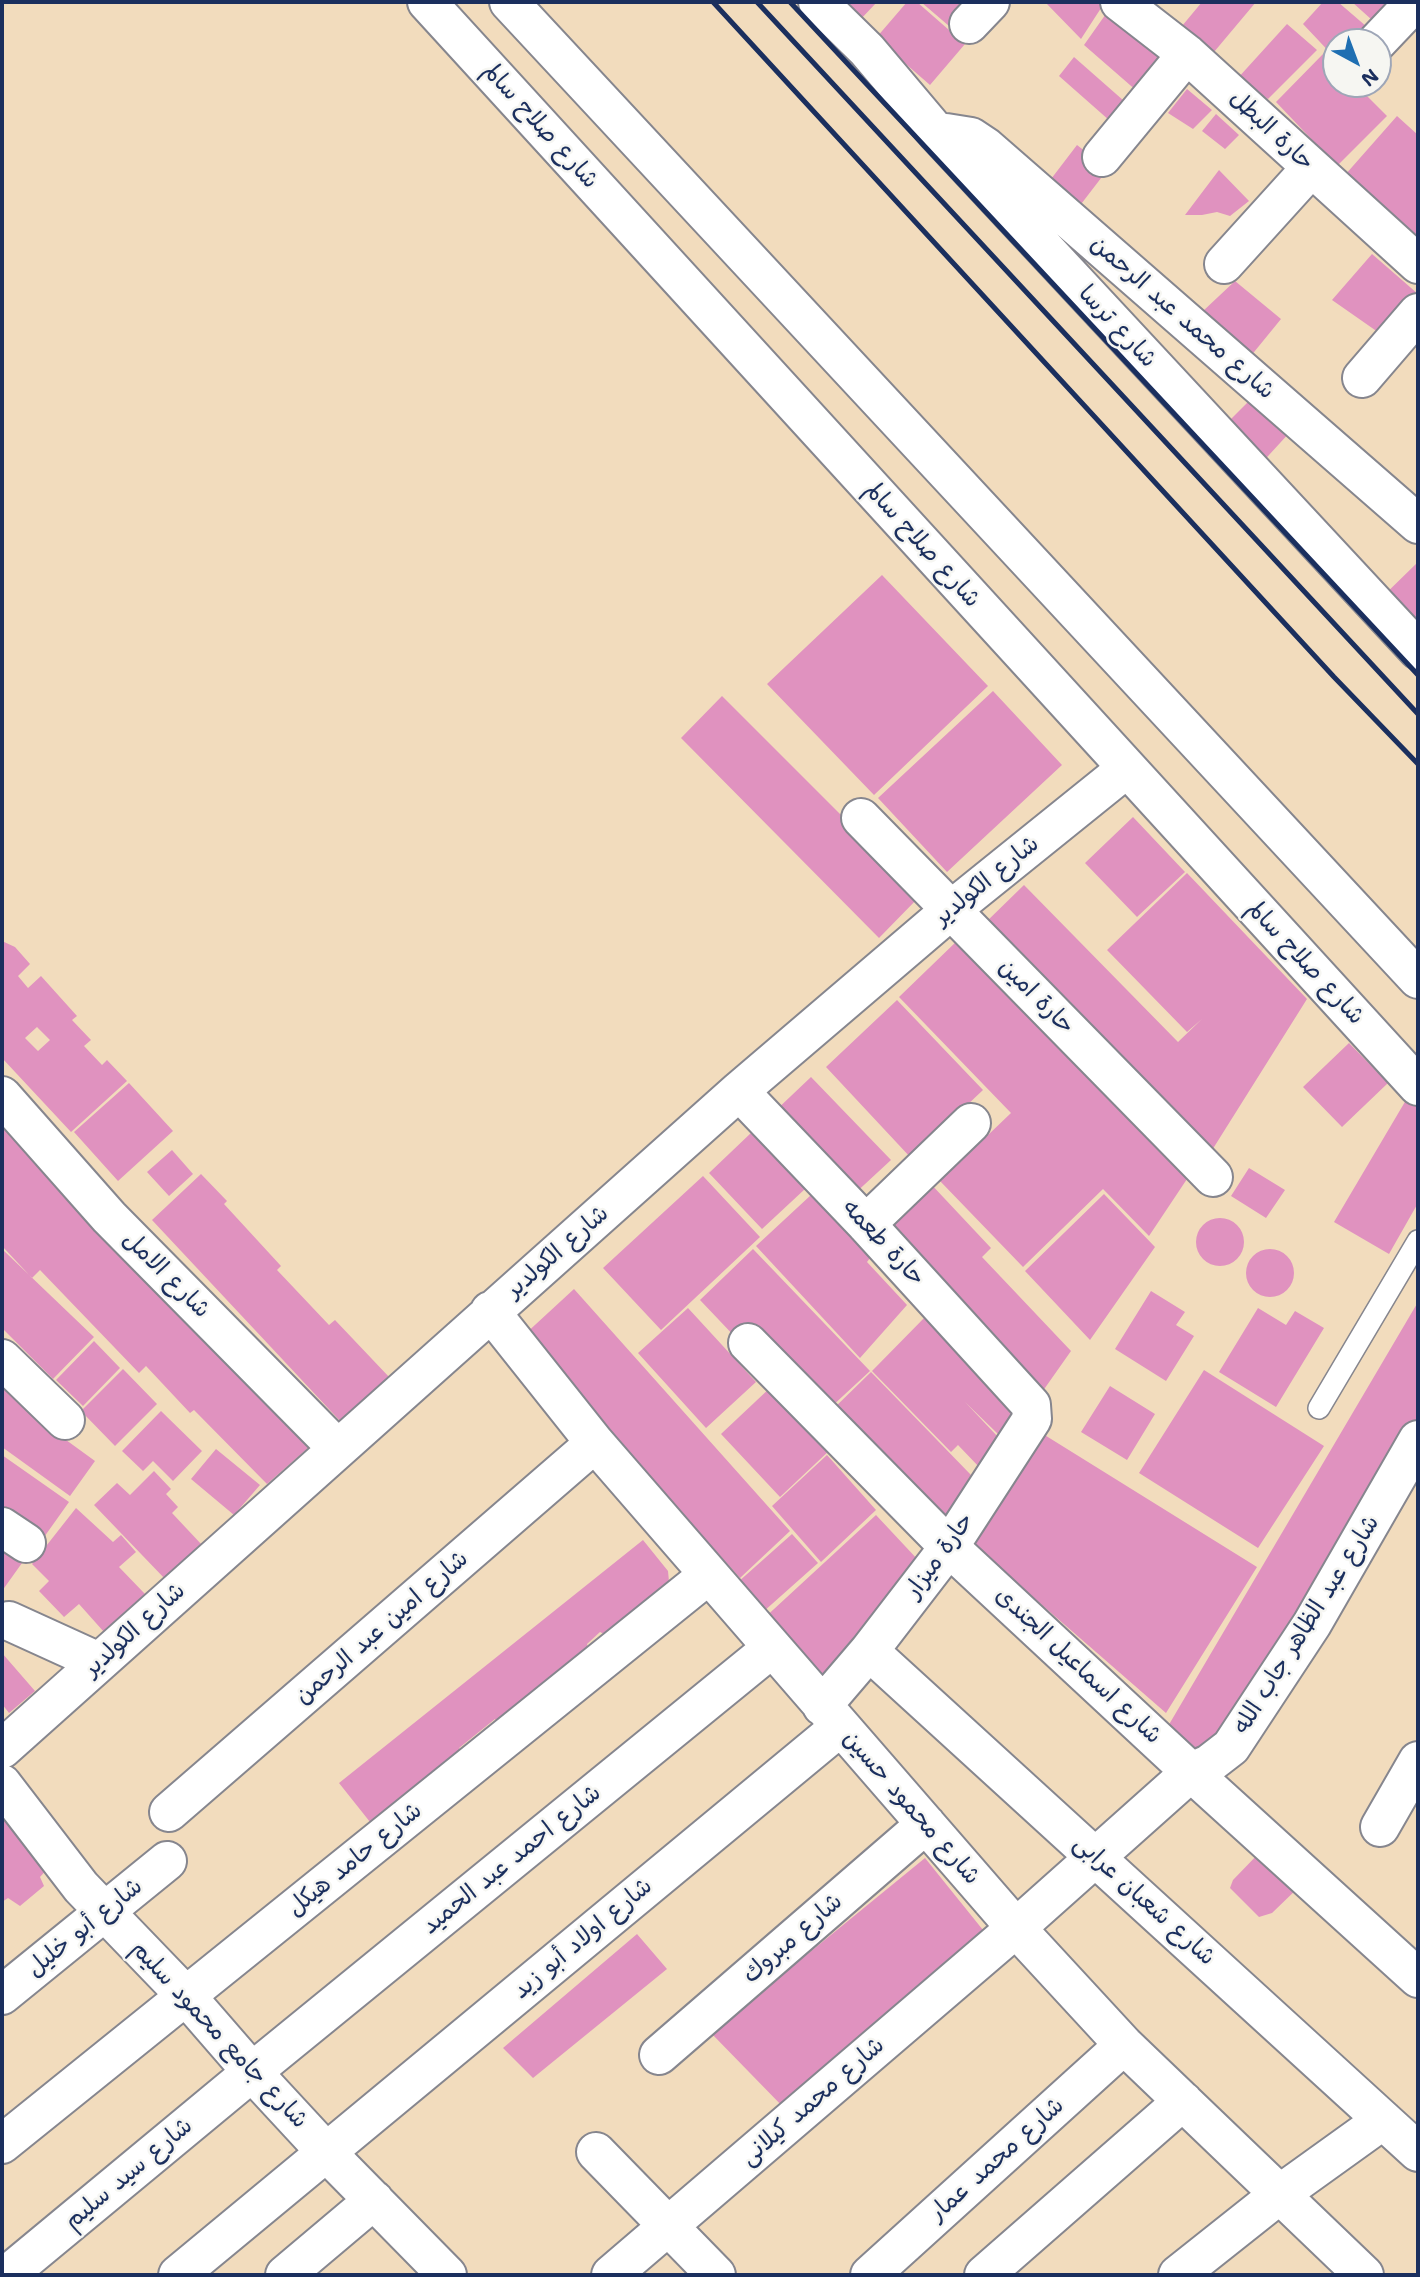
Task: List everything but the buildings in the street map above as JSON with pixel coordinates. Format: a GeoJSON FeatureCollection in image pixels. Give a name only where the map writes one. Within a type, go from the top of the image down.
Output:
{"type":"FeatureCollection","features":[{"type":"Feature","properties":{"kind":"main road","name":"شارع صلاح سالم"},"geometry":{"type":"LineString","coordinates":[[427,2],[1418,1086]]}},
{"type":"Feature","properties":{"kind":"main road"},"geometry":{"type":"LineString","coordinates":[[462,40],[509,2],[1418,979]]}},
{"type":"Feature","properties":{"kind":"main road","name":"شارع ترسا"},"geometry":{"type":"LineString","coordinates":[[818,2],[867,50],[937,133],[1418,650]]}},
{"type":"Feature","properties":{"kind":"main road","name":"حارة البطل"},"geometry":{"type":"LineString","coordinates":[[1120,2],[1187,54],[1418,264]]}},
{"type":"Feature","properties":{"kind":"main road"},"geometry":{"type":"LineString","coordinates":[[1390,28],[1415,2]]}},
{"type":"Feature","properties":{"kind":"main road"},"geometry":{"type":"LineString","coordinates":[[1102,157],[1187,54]]}},
{"type":"Feature","properties":{"kind":"main road","name":"شارع محمد عبد الرحمن"},"geometry":{"type":"LineString","coordinates":[[937,133],[955,133],[986,147],[1418,524]]}},
{"type":"Feature","properties":{"kind":"main road"},"geometry":{"type":"LineString","coordinates":[[1224,264],[1311,168]]}},
{"type":"Feature","properties":{"kind":"main road"},"geometry":{"type":"LineString","coordinates":[[1362,378],[1418,313]]}},
{"type":"Feature","properties":{"kind":"main road","name":"شارع الكولدير"},"geometry":{"type":"LineString","coordinates":[[2,1749],[490,1311],[740,1091],[951,910],[1126,769]]}},
{"type":"Feature","properties":{"kind":"main road","name":"حارة امين"},"geometry":{"type":"LineString","coordinates":[[860,818],[1213,1177]]}},
{"type":"Feature","properties":{"kind":"main road","name":"حارة طعمه"},"geometry":{"type":"LineString","coordinates":[[740,1091],[1024,1396]]}},
{"type":"Feature","properties":{"kind":"main road","name":"شارع الامل"},"geometry":{"type":"LineString","coordinates":[[2,1096],[109,1217],[337,1448]]}},
{"type":"Feature","properties":{"kind":"main road"},"geometry":{"type":"LineString","coordinates":[[866,1224],[971,1123]]}},
{"type":"Feature","properties":{"kind":"main road","name":"شارع محمود حسين"},"geometry":{"type":"LineString","coordinates":[[490,1311],[594,1443],[707,1576],[1016,1928],[1124,2045],[1364,2275]]}},
{"type":"Feature","properties":{"kind":"main road","name":"شارع اسماعيل الجندى"},"geometry":{"type":"LineString","coordinates":[[748,1343],[949,1547],[1418,1978]]}},
{"type":"Feature","properties":{"kind":"main road"},"geometry":{"type":"LineString","coordinates":[[2,1359],[65,1420]]}},
{"type":"Feature","properties":{"kind":"main road","name":"حارة ميزار"},"geometry":{"type":"LineString","coordinates":[[831,1716],[869,1651],[949,1547],[1032,1419],[1031,1405],[1024,1396]]}},
{"type":"Feature","properties":{"kind":"main road","name":"شارع عبد الظاهر جاب الله"},"geometry":{"type":"LineString","coordinates":[[1016,1928],[1192,1772],[1209,1764],[1231,1747],[1312,1624],[1418,1440]]}},
{"type":"Feature","properties":{"kind":"main road","name":"شارع امين عبد الرحمن"},"geometry":{"type":"LineString","coordinates":[[169,1812],[594,1443]]}},
{"type":"Feature","properties":{"kind":"main road","name":"شارع حامد هيكل"},"geometry":{"type":"LineString","coordinates":[[2,2144],[707,1576]]}},
{"type":"Feature","properties":{"kind":"main road"},"geometry":{"type":"LineString","coordinates":[[9,1621],[99,1662]]}},
{"type":"Feature","properties":{"kind":"main road","name":"شارع احمد عبد الحميد"},"geometry":{"type":"LineString","coordinates":[[252,2072],[772,1648]]}},
{"type":"Feature","properties":{"kind":"main road","name":"شارع شعبان عرابى"},"geometry":{"type":"LineString","coordinates":[[869,1651],[1418,2152]]}},
{"type":"Feature","properties":{"kind":"main road","name":"شارع اولاد أبو زيد"},"geometry":{"type":"LineString","coordinates":[[178,2275],[327,2152],[831,1716]]}},
{"type":"Feature","properties":{"kind":"main road"},"geometry":{"type":"LineString","coordinates":[[1380,1827],[1418,1762]]}},
{"type":"Feature","properties":{"kind":"main road","name":"شارع جامع محمود سليم"},"geometry":{"type":"LineString","coordinates":[[2,1784],[81,1887],[186,1996],[327,2152],[447,2275]]}},
{"type":"Feature","properties":{"kind":"main road","name":"شارع مبروك"},"geometry":{"type":"LineString","coordinates":[[659,2054],[926,1824]]}},
{"type":"Feature","properties":{"kind":"main road","name":"شارع أبو خليل"},"geometry":{"type":"LineString","coordinates":[[2,1995],[167,1861]]}},
{"type":"Feature","properties":{"kind":"main road","name":"شارع محمد كيلانى"},"geometry":{"type":"LineString","coordinates":[[611,2275],[1016,1928]]}},
{"type":"Feature","properties":{"kind":"main road","name":"شارع محمد عمار"},"geometry":{"type":"LineString","coordinates":[[870,2275],[1124,2045]]}},
{"type":"Feature","properties":{"kind":"main road","name":"شارع سيد سليم"},"geometry":{"type":"LineString","coordinates":[[7,2275],[252,2072]]}},
{"type":"Feature","properties":{"kind":"main road"},"geometry":{"type":"LineString","coordinates":[[984,2275],[1183,2101]]}},
{"type":"Feature","properties":{"kind":"main road"},"geometry":{"type":"LineString","coordinates":[[1178,2275],[1280,2194],[1383,2120]]}},
{"type":"Feature","properties":{"kind":"main road"},"geometry":{"type":"LineString","coordinates":[[596,2152],[716,2275]]}},
{"type":"Feature","properties":{"kind":"main road"},"geometry":{"type":"LineString","coordinates":[[285,2275],[374,2200]]}},
{"type":"Feature","properties":{"kind":"lane"},"geometry":{"type":"LineString","coordinates":[[1319,1408],[1418,1241]]}},
{"type":"Feature","properties":{"kind":"railway"},"geometry":{"type":"LineString","coordinates":[[713,2],[1334,677],[1418,764]]}},
{"type":"Feature","properties":{"kind":"railway"},"geometry":{"type":"LineString","coordinates":[[757,2],[1418,714]]}},
{"type":"Feature","properties":{"kind":"railway"},"geometry":{"type":"LineString","coordinates":[[790,2],[1418,675]]}}]}
